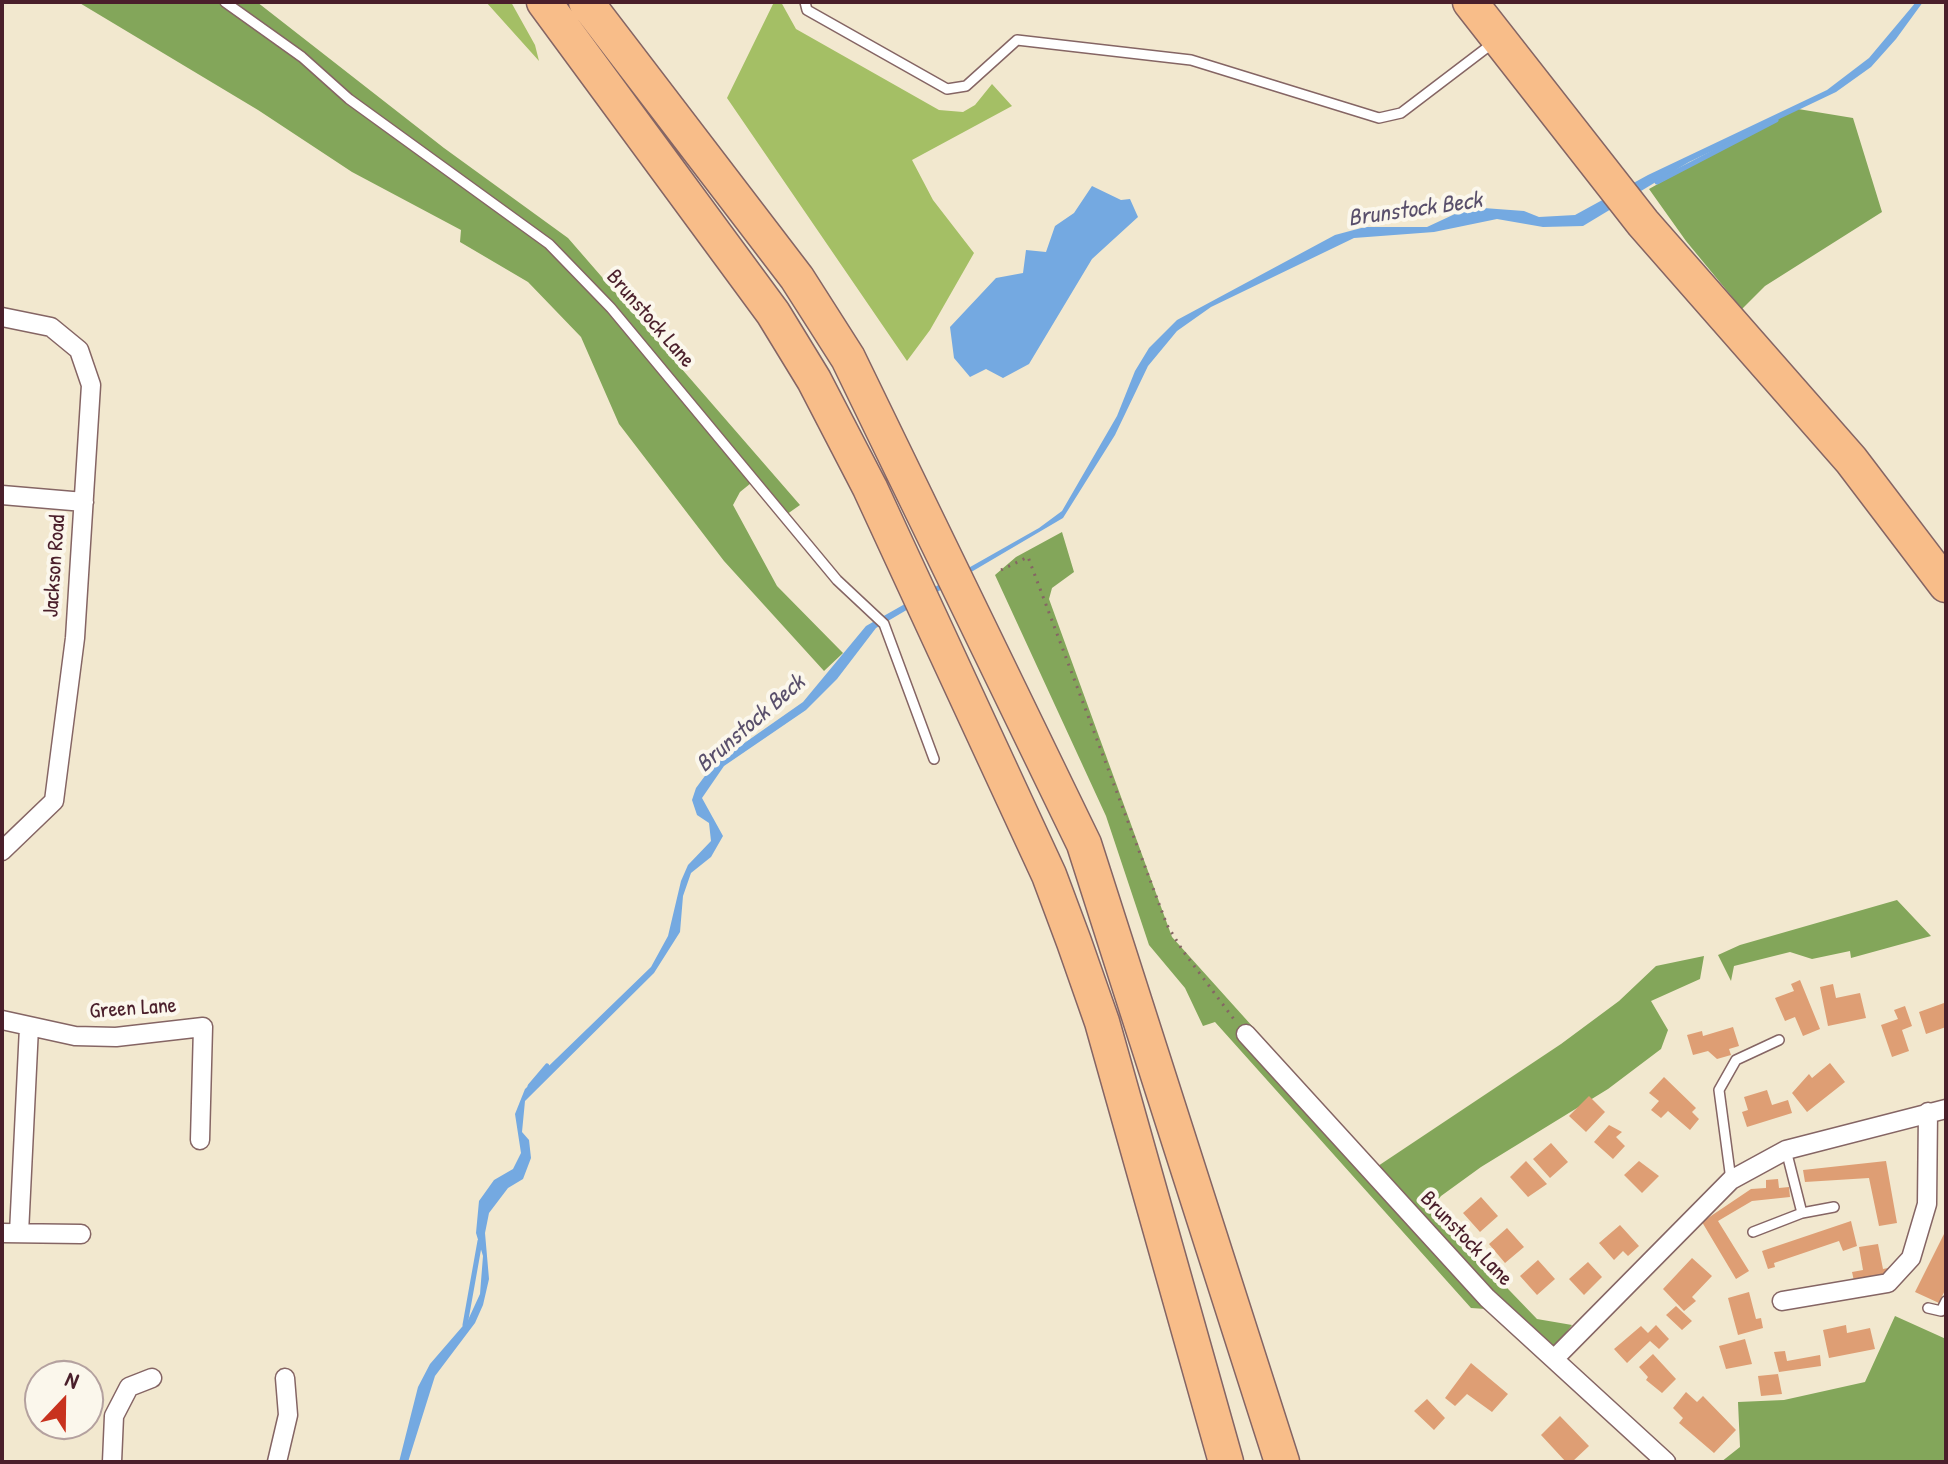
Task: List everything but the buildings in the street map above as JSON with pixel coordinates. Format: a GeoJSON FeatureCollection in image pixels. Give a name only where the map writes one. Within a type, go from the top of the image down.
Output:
{"type":"FeatureCollection","features":[{"type":"Feature","properties":{"kind":"highway"},"geometry":{"type":"LineString","coordinates":[[544,2],[773,313],[814,380],[870,488],[1049,875],[1074,942],[1102,1022],[1226,1462]]}},
{"type":"Feature","properties":{"kind":"highway"},"geometry":{"type":"LineString","coordinates":[[586,2],[797,278],[848,358],[1077,829],[1150,1046],[1282,1462]]}},
{"type":"Feature","properties":{"kind":"highway"},"geometry":{"type":"LineString","coordinates":[[1470,2],[1643,223],[1851,460],[1946,585]]}},
{"type":"Feature","properties":{"kind":"street","name":"Jackson Road"},"geometry":{"type":"LineString","coordinates":[[2,317],[51,327],[79,350],[91,385],[75,638],[54,801],[2,851]]}},
{"type":"Feature","properties":{"kind":"street"},"geometry":{"type":"LineString","coordinates":[[2,495],[84,502]]}},
{"type":"Feature","properties":{"kind":"street","name":"Green Lane"},"geometry":{"type":"LineString","coordinates":[[2,1020],[75,1036],[116,1037],[203,1027],[200,1140]]}},
{"type":"Feature","properties":{"kind":"street"},"geometry":{"type":"LineString","coordinates":[[29,1027],[10,1233],[81,1234]]}},
{"type":"Feature","properties":{"kind":"street","name":"Brunstock Lane"},"geometry":{"type":"LineString","coordinates":[[1246,1034],[1477,1287],[1666,1462]]}},
{"type":"Feature","properties":{"kind":"street"},"geometry":{"type":"LineString","coordinates":[[1555,1358],[1731,1180],[1786,1150],[1940,1109],[1927,1204],[1911,1258],[1888,1283],[1841,1294],[1782,1301]]}},
{"type":"Feature","properties":{"kind":"street"},"geometry":{"type":"LineString","coordinates":[[112,1462],[114,1416],[129,1387],[152,1378]]}},
{"type":"Feature","properties":{"kind":"street"},"geometry":{"type":"LineString","coordinates":[[277,1462],[288,1415],[285,1378]]}},
{"type":"Feature","properties":{"kind":"lane","name":"Brunstock Lane"},"geometry":{"type":"LineString","coordinates":[[225,2],[302,57],[349,99],[549,244],[611,308],[837,580],[884,624],[934,759]]}},
{"type":"Feature","properties":{"kind":"lane"},"geometry":{"type":"LineString","coordinates":[[805,2],[807,10],[947,89],[966,86],[1017,40],[1191,60],[1379,118],[1401,113],[1499,39]]}},
{"type":"Feature","properties":{"kind":"lane"},"geometry":{"type":"LineString","coordinates":[[1731,1180],[1719,1090],[1736,1060],[1779,1040]]}},
{"type":"Feature","properties":{"kind":"lane"},"geometry":{"type":"LineString","coordinates":[[1786,1150],[1802,1213]]}},
{"type":"Feature","properties":{"kind":"lane"},"geometry":{"type":"LineString","coordinates":[[1753,1232],[1802,1213],[1834,1207]]}},
{"type":"Feature","properties":{"kind":"lane"},"geometry":{"type":"LineString","coordinates":[[1928,1308],[1941,1311],[1946,1301]]}},
{"type":"Feature","properties":{"kind":"path"},"geometry":{"type":"LineString","coordinates":[[1001,570],[1028,557],[1167,925],[1246,1034]]}},
{"type":"Feature","properties":{"kind":"green space"},"geometry":{"type":"Polygon","coordinates":[[[78,2],[257,2],[444,148],[568,238],[800,505],[783,517],[756,479],[740,492],[733,505],[777,586],[843,653],[824,671],[724,561],[619,424],[581,337],[528,282],[460,242],[461,230],[352,172],[258,110],[78,2]]]}},
{"type":"Feature","properties":{"kind":"green space"},"geometry":{"type":"Polygon","coordinates":[[[486,2],[511,2],[535,45],[539,61],[486,2]]]}},
{"type":"Feature","properties":{"kind":"green space"},"geometry":{"type":"Polygon","coordinates":[[[774,2],[781,2],[796,29],[939,110],[963,112],[975,105],[992,84],[1012,106],[912,160],[933,200],[974,253],[930,330],[907,361],[727,98],[774,2]]]}},
{"type":"Feature","properties":{"kind":"green space"},"geometry":{"type":"Polygon","coordinates":[[[1792,108],[1853,118],[1882,212],[1765,286],[1742,309],[1686,241],[1649,189],[1792,108]]]}},
{"type":"Feature","properties":{"kind":"green space"},"geometry":{"type":"Polygon","coordinates":[[[1062,532],[1074,572],[1052,588],[1049,599],[1172,937],[1378,1166],[1561,1044],[1619,1001],[1656,966],[1704,956],[1700,979],[1651,1001],[1668,1030],[1661,1049],[1608,1089],[1481,1167],[1441,1196],[1431,1209],[1537,1319],[1572,1325],[1556,1346],[1535,1346],[1486,1309],[1471,1308],[1215,1022],[1203,1026],[1185,988],[1149,945],[1106,816],[995,575],[1016,557],[1062,532]]]}},
{"type":"Feature","properties":{"kind":"green space"},"geometry":{"type":"Polygon","coordinates":[[[1897,900],[1931,936],[1851,958],[1850,951],[1812,959],[1790,952],[1734,966],[1731,981],[1718,955],[1740,945],[1897,900]]]}},
{"type":"Feature","properties":{"kind":"green space"},"geometry":{"type":"Polygon","coordinates":[[[1895,1316],[1946,1339],[1946,1462],[1721,1462],[1740,1447],[1738,1402],[1784,1400],[1865,1382],[1895,1316]]]}},
{"type":"Feature","properties":{"kind":"water","name":"Brunstock Beck"},"geometry":{"type":"Polygon","coordinates":[[[1916,2],[1923,2],[1896,39],[1871,67],[1836,92],[1689,162],[1583,226],[1543,227],[1497,219],[1434,232],[1354,238],[1211,307],[1177,331],[1148,366],[1115,435],[1063,518],[876,628],[837,679],[806,710],[724,766],[702,798],[723,836],[711,857],[691,873],[683,896],[680,932],[654,973],[525,1101],[522,1132],[529,1140],[531,1158],[523,1179],[508,1188],[489,1213],[485,1233],[489,1279],[483,1305],[475,1323],[435,1376],[408,1462],[399,1462],[418,1387],[430,1364],[468,1320],[480,1294],[483,1256],[476,1233],[479,1201],[494,1180],[513,1169],[521,1153],[515,1114],[525,1089],[651,967],[668,936],[688,865],[711,841],[709,823],[697,815],[692,800],[696,788],[713,765],[803,702],[866,626],[1039,528],[1062,511],[1117,416],[1135,371],[1149,348],[1177,320],[1335,235],[1365,227],[1427,227],[1470,207],[1524,211],[1539,217],[1575,215],[1648,175],[1827,90],[1869,58],[1916,2]]]}},
{"type":"Feature","properties":{"kind":"water"},"geometry":{"type":"Polygon","coordinates":[[[1092,186],[1121,200],[1130,199],[1138,217],[1092,259],[1029,364],[1003,378],[986,369],[970,377],[954,358],[950,327],[996,278],[1023,273],[1026,250],[1046,252],[1055,226],[1074,213],[1092,186]]]}},
{"type":"Feature","properties":{"kind":"waterway","name":"Brunstock Beck"},"geometry":{"type":"LineString","coordinates":[[1657,182],[1776,120]]}},
{"type":"Feature","properties":{"kind":"waterway","name":"Brunstock Beck"},"geometry":{"type":"LineString","coordinates":[[530,1086],[547,1066]]}},
{"type":"Feature","properties":{"kind":"waterway","name":"Brunstock Beck"},"geometry":{"type":"LineString","coordinates":[[465,1325],[480,1241]]}}]}
